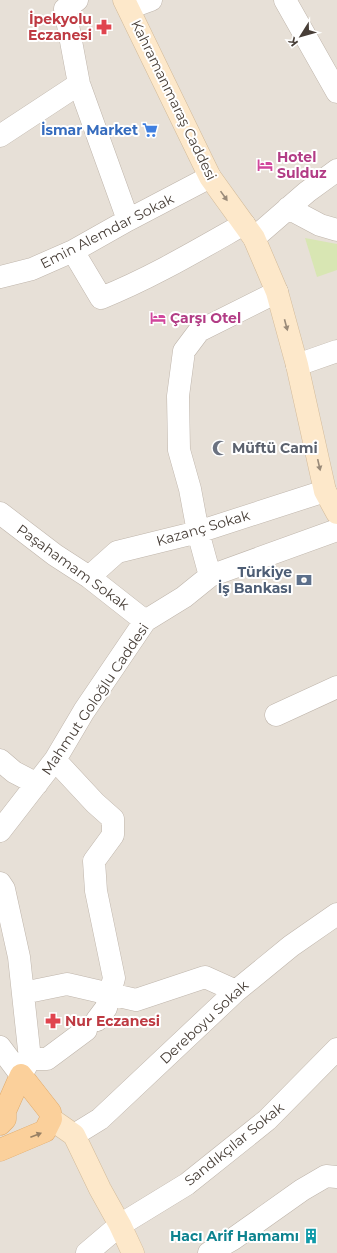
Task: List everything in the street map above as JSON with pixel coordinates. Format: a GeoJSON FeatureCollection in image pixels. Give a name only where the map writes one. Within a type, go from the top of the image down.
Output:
{"type":"FeatureCollection","features":[{"type":"Feature","properties":{"kind":"main road"},"geometry":{"type":"LineString","coordinates":[[0,1150],[45,1131],[51,1119],[50,1112],[25,1067]]}},
{"type":"Feature","properties":{"kind":"main road"},"geometry":{"type":"LineString","coordinates":[[0,1124],[5,1119],[5,1111],[25,1067]]}},
{"type":"Feature","properties":{"kind":"street"},"geometry":{"type":"LineString","coordinates":[[77,0],[65,9],[79,84],[128,220]]}},
{"type":"Feature","properties":{"kind":"street"},"geometry":{"type":"LineString","coordinates":[[126,4],[152,0]]}},
{"type":"Feature","properties":{"kind":"street"},"geometry":{"type":"LineString","coordinates":[[285,0],[337,92]]}},
{"type":"Feature","properties":{"kind":"street","name":"Kahramanmaraş Caddesi"},"geometry":{"type":"LineString","coordinates":[[126,4],[210,177],[249,231],[277,292],[297,365],[325,491],[337,513]]}},
{"type":"Feature","properties":{"kind":"street"},"geometry":{"type":"LineString","coordinates":[[0,136],[79,84]]}},
{"type":"Feature","properties":{"kind":"street"},"geometry":{"type":"LineString","coordinates":[[73,251],[101,298],[249,231],[288,208],[337,170]]}},
{"type":"Feature","properties":{"kind":"street","name":"Emin Alemdar Sokak"},"geometry":{"type":"LineString","coordinates":[[0,277],[32,269],[73,251],[210,177]]}},
{"type":"Feature","properties":{"kind":"street"},"geometry":{"type":"LineString","coordinates":[[288,208],[320,225],[337,230]]}},
{"type":"Feature","properties":{"kind":"street"},"geometry":{"type":"LineString","coordinates":[[210,576],[198,532],[190,489],[179,450],[178,396],[184,351],[199,331],[277,292]]}},
{"type":"Feature","properties":{"kind":"street"},"geometry":{"type":"LineString","coordinates":[[297,365],[337,351]]}},
{"type":"Feature","properties":{"kind":"street","name":"Kazanç Sokak"},"geometry":{"type":"LineString","coordinates":[[89,577],[117,552],[198,532],[325,491]]}},
{"type":"Feature","properties":{"kind":"street","name":"Paşahamam Sokak"},"geometry":{"type":"LineString","coordinates":[[0,513],[55,555],[89,577],[145,621]]}},
{"type":"Feature","properties":{"kind":"street","name":"Mahmut Goloğlu Caddesi"},"geometry":{"type":"LineString","coordinates":[[0,831],[55,760],[84,711],[145,621],[184,596],[210,576],[337,530]]}},
{"type":"Feature","properties":{"kind":"street"},"geometry":{"type":"LineString","coordinates":[[276,715],[337,687]]}},
{"type":"Feature","properties":{"kind":"street"},"geometry":{"type":"LineString","coordinates":[[0,760],[14,772],[37,784]]}},
{"type":"Feature","properties":{"kind":"street"},"geometry":{"type":"LineString","coordinates":[[25,1067],[47,1059],[92,1025],[106,1008],[114,978],[96,891],[94,861],[113,835],[113,819],[95,803],[55,760]]}},
{"type":"Feature","properties":{"kind":"street"},"geometry":{"type":"LineString","coordinates":[[0,883],[4,889],[19,957],[23,993],[25,1067]]}},
{"type":"Feature","properties":{"kind":"street","name":"Dereboyu Sokak"},"geometry":{"type":"LineString","coordinates":[[74,1135],[100,1119],[236,991],[290,946],[337,914]]}},
{"type":"Feature","properties":{"kind":"street"},"geometry":{"type":"LineString","coordinates":[[23,993],[67,984],[136,1000],[206,977],[236,991]]}},
{"type":"Feature","properties":{"kind":"street"},"geometry":{"type":"LineString","coordinates":[[0,1047],[25,1067]]}},
{"type":"Feature","properties":{"kind":"street","name":"Sandıkçılar Sokak"},"geometry":{"type":"LineString","coordinates":[[87,1253],[120,1225],[187,1184],[267,1120],[337,1049]]}},
{"type":"Feature","properties":{"kind":"street"},"geometry":{"type":"LineString","coordinates":[[51,1119],[74,1135],[100,1190],[120,1225],[133,1253]]}},
{"type":"Feature","properties":{"kind":"street"},"geometry":{"type":"LineString","coordinates":[[208,1253],[233,1239],[320,1179],[326,1176],[337,1177]]}},
{"type":"Feature","properties":{"kind":"shaded area"},"geometry":{"type":"Polygon","coordinates":[[[0,0],[337,0],[337,1253],[0,1253],[0,0]]]}},
{"type":"Feature","properties":{"kind":"green space"},"geometry":{"type":"Polygon","coordinates":[[[305,238],[337,244],[337,270],[317,277],[305,238]]]}},
{"type":"Feature","properties":{"kind":"place","name":"İpekyolu Eczanesi"},"geometry":{"type":"Point","coordinates":[104,27]}},
{"type":"Feature","properties":{"kind":"place","name":"İsmar Market"},"geometry":{"type":"Point","coordinates":[150,130]}},
{"type":"Feature","properties":{"kind":"place","name":"Hotel Sulduz"},"geometry":{"type":"Point","coordinates":[265,165]}},
{"type":"Feature","properties":{"kind":"place","name":"Çarşı Otel"},"geometry":{"type":"Point","coordinates":[158,318]}},
{"type":"Feature","properties":{"kind":"place","name":"Müftü Cami"},"geometry":{"type":"Point","coordinates":[220,448]}},
{"type":"Feature","properties":{"kind":"place","name":"Türkiye İş Bankası"},"geometry":{"type":"Point","coordinates":[304,580]}},
{"type":"Feature","properties":{"kind":"place","name":"Nur Eczanesi"},"geometry":{"type":"Point","coordinates":[53,1021]}},
{"type":"Feature","properties":{"kind":"place","name":"Hacı Arif Hamamı"},"geometry":{"type":"Point","coordinates":[311,1236]}}]}
